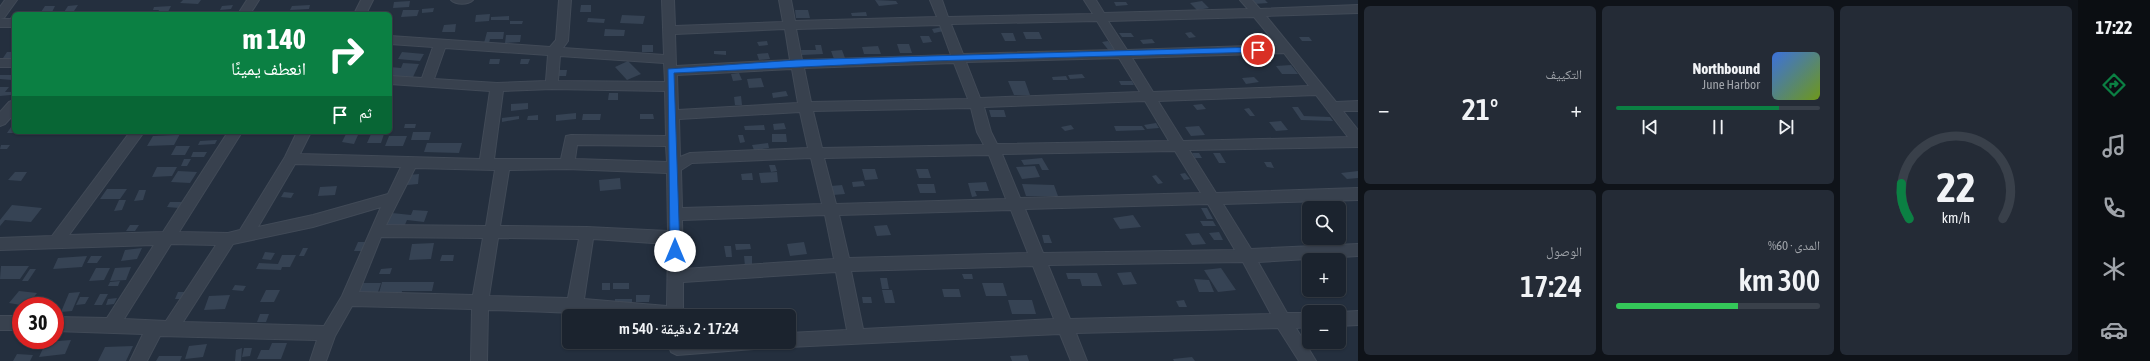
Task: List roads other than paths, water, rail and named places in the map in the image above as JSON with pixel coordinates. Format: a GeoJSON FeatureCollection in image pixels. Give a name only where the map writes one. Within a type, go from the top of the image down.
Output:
{"type":"FeatureCollection","features":[{"type":"Feature","properties":{"kind":"street"},"geometry":{"type":"LineString","coordinates":[[0,15],[11,0]]}},
{"type":"Feature","properties":{"kind":"street"},"geometry":{"type":"LineString","coordinates":[[245,12],[253,0]]}},
{"type":"Feature","properties":{"kind":"street"},"geometry":{"type":"LineString","coordinates":[[361,12],[367,0]]}},
{"type":"Feature","properties":{"kind":"street"},"geometry":{"type":"LineString","coordinates":[[457,0],[467,0]]}},
{"type":"Feature","properties":{"kind":"street"},"geometry":{"type":"LineString","coordinates":[[552,84],[554,50],[562,41],[565,0]]}},
{"type":"Feature","properties":{"kind":"street"},"geometry":{"type":"LineString","coordinates":[[668,0],[675,214],[675,309]]}},
{"type":"Feature","properties":{"kind":"street"},"geometry":{"type":"LineString","coordinates":[[785,0],[805,107],[817,153],[828,208],[835,228],[856,335]]}},
{"type":"Feature","properties":{"kind":"street"},"geometry":{"type":"LineString","coordinates":[[936,0],[976,103],[984,132],[994,150],[1079,361]]}},
{"type":"Feature","properties":{"kind":"street"},"geometry":{"type":"LineString","coordinates":[[1090,0],[1247,256],[1283,321],[1308,361]]}},
{"type":"Feature","properties":{"kind":"street"},"geometry":{"type":"LineString","coordinates":[[1246,0],[1287,49],[1358,141]]}},
{"type":"Feature","properties":{"kind":"street"},"geometry":{"type":"LineString","coordinates":[[668,30],[789,24],[1258,14],[1358,9]]}},
{"type":"Feature","properties":{"kind":"street"},"geometry":{"type":"LineString","coordinates":[[0,23],[12,23]]}},
{"type":"Feature","properties":{"kind":"street"},"geometry":{"type":"LineString","coordinates":[[392,40],[554,50],[669,65],[796,63],[958,57],[1124,55],[1287,49]]}},
{"type":"Feature","properties":{"kind":"street"},"geometry":{"type":"LineString","coordinates":[[427,82],[440,44]]}},
{"type":"Feature","properties":{"kind":"street"},"geometry":{"type":"LineString","coordinates":[[0,63],[12,63]]}},
{"type":"Feature","properties":{"kind":"street"},"geometry":{"type":"LineString","coordinates":[[392,80],[497,87],[552,84],[671,87]]}},
{"type":"Feature","properties":{"kind":"street"},"geometry":{"type":"LineString","coordinates":[[486,165],[497,87]]}},
{"type":"Feature","properties":{"kind":"street"},"geometry":{"type":"LineString","coordinates":[[672,115],[805,107],[976,103],[1319,90]]}},
{"type":"Feature","properties":{"kind":"street"},"geometry":{"type":"LineString","coordinates":[[1332,107],[1358,106]]}},
{"type":"Feature","properties":{"kind":"street"},"geometry":{"type":"LineString","coordinates":[[0,121],[12,108]]}},
{"type":"Feature","properties":{"kind":"street"},"geometry":{"type":"LineString","coordinates":[[55,243],[136,134]]}},
{"type":"Feature","properties":{"kind":"street"},"geometry":{"type":"LineString","coordinates":[[111,325],[234,134]]}},
{"type":"Feature","properties":{"kind":"street"},"geometry":{"type":"LineString","coordinates":[[244,237],[291,159],[303,134]]}},
{"type":"Feature","properties":{"kind":"street"},"geometry":{"type":"LineString","coordinates":[[567,164],[571,140],[672,141]]}},
{"type":"Feature","properties":{"kind":"street"},"geometry":{"type":"LineString","coordinates":[[291,159],[503,166],[567,164],[673,168],[690,158],[817,153],[1358,141]]}},
{"type":"Feature","properties":{"kind":"street"},"geometry":{"type":"LineString","coordinates":[[318,361],[328,333],[348,299],[376,231],[410,163]]}},
{"type":"Feature","properties":{"kind":"street"},"geometry":{"type":"LineString","coordinates":[[478,361],[480,302],[503,166]]}},
{"type":"Feature","properties":{"kind":"street"},"geometry":{"type":"LineString","coordinates":[[675,214],[828,208],[1358,194]]}},
{"type":"Feature","properties":{"kind":"street"},"geometry":{"type":"LineString","coordinates":[[0,244],[168,238],[228,239],[244,237],[313,221],[392,198]]}},
{"type":"Feature","properties":{"kind":"street"},"geometry":{"type":"LineString","coordinates":[[376,231],[587,233],[675,238]]}},
{"type":"Feature","properties":{"kind":"street"},"geometry":{"type":"LineString","coordinates":[[575,305],[587,233]]}},
{"type":"Feature","properties":{"kind":"street"},"geometry":{"type":"LineString","coordinates":[[138,361],[228,239]]}},
{"type":"Feature","properties":{"kind":"street"},"geometry":{"type":"LineString","coordinates":[[675,276],[842,266],[1038,259],[1247,256],[1358,250]]}},
{"type":"Feature","properties":{"kind":"street"},"geometry":{"type":"LineString","coordinates":[[348,299],[575,305],[615,309]]}},
{"type":"Feature","properties":{"kind":"street"},"geometry":{"type":"LineString","coordinates":[[1346,319],[1358,318]]}},
{"type":"Feature","properties":{"kind":"street"},"geometry":{"type":"LineString","coordinates":[[796,339],[856,335],[1065,326],[1302,320]]}},
{"type":"Feature","properties":{"kind":"street"},"geometry":{"type":"LineString","coordinates":[[0,323],[12,323]]}},
{"type":"Feature","properties":{"kind":"street"},"geometry":{"type":"LineString","coordinates":[[64,324],[111,325],[163,329],[328,333]]}}]}
